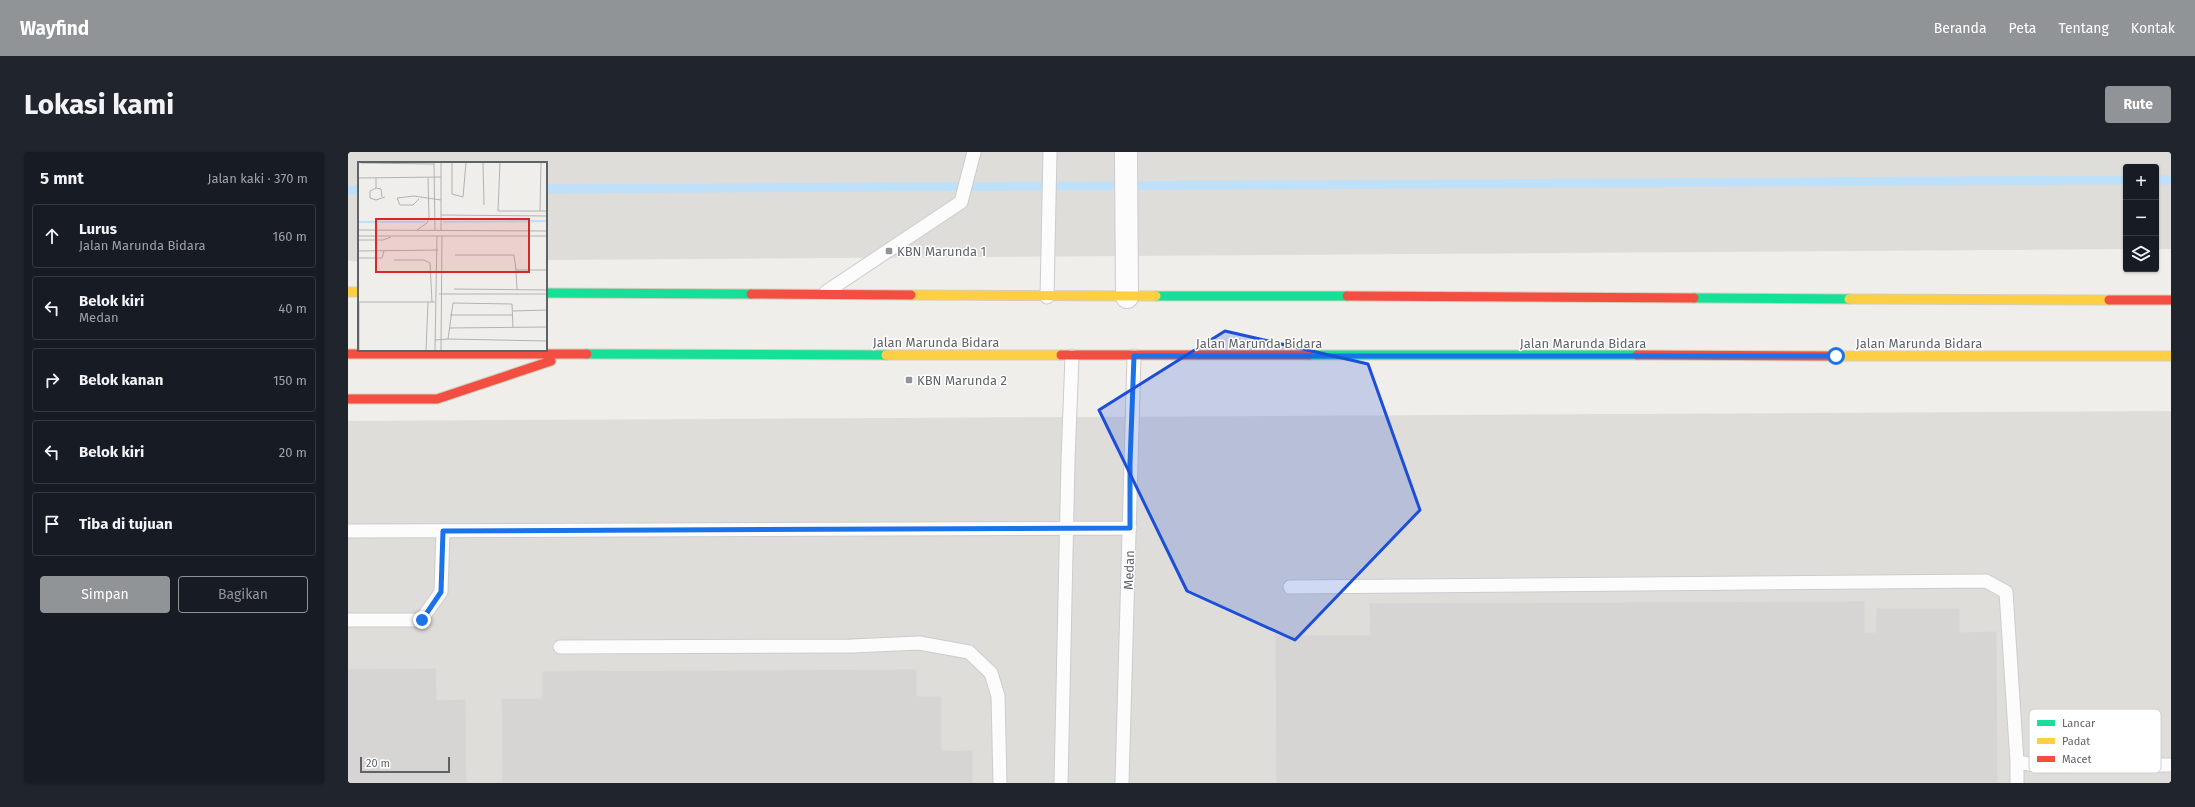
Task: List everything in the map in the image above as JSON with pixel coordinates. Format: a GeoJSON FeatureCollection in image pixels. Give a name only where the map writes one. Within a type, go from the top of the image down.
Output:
{"type":"FeatureCollection","features":[{"type":"Feature","properties":{"kind":"main road"},"geometry":{"type":"LineString","coordinates":[[547,293],[1047,297],[2171,300]]}},
{"type":"Feature","properties":{"kind":"main road","name":"Jalan Marunda Bidara"},"geometry":{"type":"LineString","coordinates":[[348,354],[1072,356],[2171,356]]}},
{"type":"Feature","properties":{"kind":"main road"},"geometry":{"type":"LineString","coordinates":[[348,399],[437,399],[569,355]]}},
{"type":"Feature","properties":{"kind":"street"},"geometry":{"type":"LineString","coordinates":[[1126,152],[1127,297]]}},
{"type":"Feature","properties":{"kind":"lane"},"geometry":{"type":"LineString","coordinates":[[821,295],[961,202],[974,152]]}},
{"type":"Feature","properties":{"kind":"lane"},"geometry":{"type":"LineString","coordinates":[[1047,297],[1050,152]]}},
{"type":"Feature","properties":{"kind":"lane"},"geometry":{"type":"LineString","coordinates":[[1061,783],[1068,461],[1072,356]]}},
{"type":"Feature","properties":{"kind":"lane","name":"Medan"},"geometry":{"type":"LineString","coordinates":[[1122,783],[1134,356]]}},
{"type":"Feature","properties":{"kind":"lane"},"geometry":{"type":"LineString","coordinates":[[348,531],[1130,528]]}},
{"type":"Feature","properties":{"kind":"lane"},"geometry":{"type":"LineString","coordinates":[[348,620],[422,620],[441,592],[443,531]]}},
{"type":"Feature","properties":{"kind":"lane"},"geometry":{"type":"LineString","coordinates":[[1290,587],[1986,581],[2006,592],[2017,762],[2017,783]]}},
{"type":"Feature","properties":{"kind":"lane"},"geometry":{"type":"LineString","coordinates":[[560,647],[852,646],[919,643],[969,652],[991,673],[998,696],[1000,783]]}},
{"type":"Feature","properties":{"kind":"lane"},"geometry":{"type":"LineString","coordinates":[[2017,762],[2029,764]]}},
{"type":"Feature","properties":{"kind":"lane"},"geometry":{"type":"LineString","coordinates":[[2161,765],[2171,765]]}},
{"type":"Feature","properties":{"kind":"highlighted area"},"geometry":{"type":"Polygon","coordinates":[[[1225,331],[1368,364],[1420,510],[1295,640],[1187,591],[1099,410],[1225,331]]]}},
{"type":"Feature","properties":{"kind":"shaded area"},"geometry":{"type":"Polygon","coordinates":[[[348,152],[2171,152],[2171,249],[2159,249],[2159,164],[2123,164],[2123,249],[547,260],[547,162],[358,162],[358,261],[348,261],[348,152]]]}},
{"type":"Feature","properties":{"kind":"shaded area"},"geometry":{"type":"Polygon","coordinates":[[[2171,411],[2171,783],[348,783],[348,421],[2171,411]]]}},
{"type":"Feature","properties":{"kind":"building"},"geometry":{"type":"Polygon","coordinates":[[[1865,601],[1865,632],[1876,632],[1876,608],[1960,608],[1960,632],[1997,631],[1998,783],[1276,783],[1275,635],[1370,635],[1369,603],[1865,601]]]}},
{"type":"Feature","properties":{"kind":"building"},"geometry":{"type":"Polygon","coordinates":[[[436,668],[437,700],[466,699],[467,783],[348,783],[348,669],[436,668]]]}},
{"type":"Feature","properties":{"kind":"building"},"geometry":{"type":"Polygon","coordinates":[[[917,669],[917,696],[942,696],[942,751],[973,750],[973,783],[502,783],[501,698],[542,698],[542,671],[917,669]]]}},
{"type":"Feature","properties":{"kind":"waterway"},"geometry":{"type":"LineString","coordinates":[[547,189],[2123,180]]}},
{"type":"Feature","properties":{"kind":"waterway"},"geometry":{"type":"LineString","coordinates":[[2159,180],[2171,180]]}},
{"type":"Feature","properties":{"kind":"waterway"},"geometry":{"type":"LineString","coordinates":[[348,190],[358,190]]}},
{"type":"Feature","properties":{"kind":"traffic: fast"},"geometry":{"type":"LineString","coordinates":[[547,293],[751,294]]}},
{"type":"Feature","properties":{"kind":"traffic: fast"},"geometry":{"type":"LineString","coordinates":[[1156,296],[1347,296]]}},
{"type":"Feature","properties":{"kind":"traffic: fast"},"geometry":{"type":"LineString","coordinates":[[1694,298],[1849,299]]}},
{"type":"Feature","properties":{"kind":"traffic: fast"},"geometry":{"type":"LineString","coordinates":[[587,354],[886,355]]}},
{"type":"Feature","properties":{"kind":"traffic: fast"},"geometry":{"type":"LineString","coordinates":[[1309,355],[1637,355]]}},
{"type":"Feature","properties":{"kind":"traffic: slow"},"geometry":{"type":"LineString","coordinates":[[348,292],[358,292]]}},
{"type":"Feature","properties":{"kind":"traffic: slow"},"geometry":{"type":"LineString","coordinates":[[911,295],[1156,296]]}},
{"type":"Feature","properties":{"kind":"traffic: slow"},"geometry":{"type":"LineString","coordinates":[[1849,299],[2109,300]]}},
{"type":"Feature","properties":{"kind":"traffic: slow"},"geometry":{"type":"LineString","coordinates":[[886,355],[1061,355]]}},
{"type":"Feature","properties":{"kind":"traffic: slow"},"geometry":{"type":"LineString","coordinates":[[1829,356],[2171,356]]}},
{"type":"Feature","properties":{"kind":"traffic: jam"},"geometry":{"type":"LineString","coordinates":[[751,294],[911,295]]}},
{"type":"Feature","properties":{"kind":"traffic: jam"},"geometry":{"type":"LineString","coordinates":[[1347,296],[1694,298]]}},
{"type":"Feature","properties":{"kind":"traffic: jam"},"geometry":{"type":"LineString","coordinates":[[2109,300],[2171,300]]}},
{"type":"Feature","properties":{"kind":"traffic: jam"},"geometry":{"type":"LineString","coordinates":[[348,354],[587,354]]}},
{"type":"Feature","properties":{"kind":"traffic: jam"},"geometry":{"type":"LineString","coordinates":[[1061,355],[1309,355]]}},
{"type":"Feature","properties":{"kind":"traffic: jam"},"geometry":{"type":"LineString","coordinates":[[1637,355],[1829,356]]}},
{"type":"Feature","properties":{"kind":"traffic: jam"},"geometry":{"type":"LineString","coordinates":[[348,399],[437,399],[551,361]]}},
{"type":"Feature","properties":{"kind":"place","name":"KBN Marunda 1"},"geometry":{"type":"Point","coordinates":[889,251]}},
{"type":"Feature","properties":{"kind":"place","name":"KBN Marunda 2"},"geometry":{"type":"Point","coordinates":[909,380]}},
{"type":"Feature","properties":{"kind":"route"},"geometry":{"type":"LineString","coordinates":[[422,620],[441,592],[443,531],[1130,528],[1130,463],[1134,356],[1836,356]]}}]}
